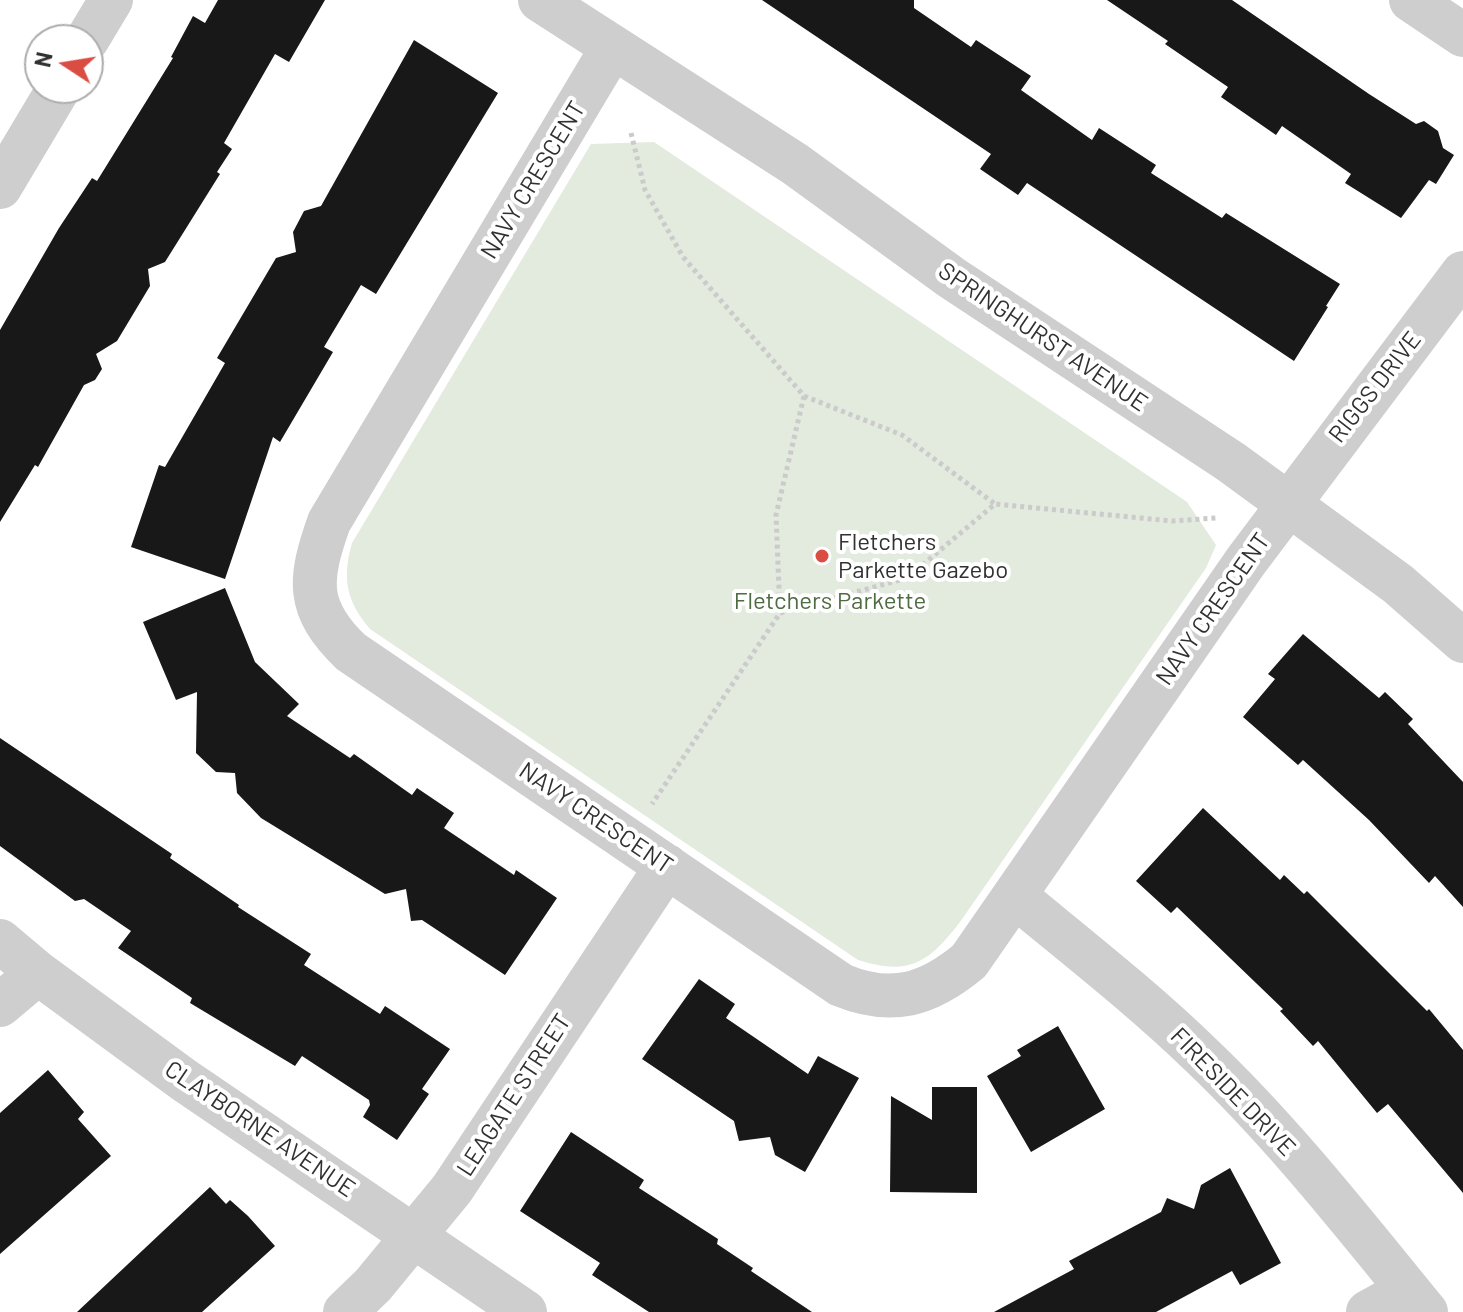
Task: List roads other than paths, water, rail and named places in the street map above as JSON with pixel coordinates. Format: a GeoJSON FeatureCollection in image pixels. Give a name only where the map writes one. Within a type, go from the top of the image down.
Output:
{"type":"FeatureCollection","features":[{"type":"Feature","properties":{"kind":"street"},"geometry":{"type":"LineString","coordinates":[[97,24],[111,0]]}},
{"type":"Feature","properties":{"kind":"street","name":"SPRINGHURST AVENUE"},"geometry":{"type":"LineString","coordinates":[[540,0],[795,164],[952,278],[1288,503],[1398,584],[1463,641]]}},
{"type":"Feature","properties":{"kind":"street"},"geometry":{"type":"LineString","coordinates":[[1411,0],[1463,35]]}},
{"type":"Feature","properties":{"kind":"street","name":"NAVY CRESCENT"},"geometry":{"type":"LineString","coordinates":[[612,48],[329,522],[314,563],[315,604],[330,631],[351,652],[841,985],[877,996],[911,993],[943,982],[969,961],[1288,503]]}},
{"type":"Feature","properties":{"kind":"street"},"geometry":{"type":"LineString","coordinates":[[0,187],[49,104]]}},
{"type":"Feature","properties":{"kind":"street","name":"RIGGS DRIVE"},"geometry":{"type":"LineString","coordinates":[[1288,503],[1463,273]]}},
{"type":"Feature","properties":{"kind":"street","name":"LEAGATE STREET"},"geometry":{"type":"LineString","coordinates":[[345,1312],[452,1189],[667,866]]}},
{"type":"Feature","properties":{"kind":"street","name":"FIRESIDE DRIVE"},"geometry":{"type":"LineString","coordinates":[[1015,896],[1135,994],[1203,1057],[1308,1169],[1417,1301]]}},
{"type":"Feature","properties":{"kind":"street","name":"CLAYBORNE AVENUE"},"geometry":{"type":"LineString","coordinates":[[0,941],[38,973],[184,1080],[525,1312]]}},
{"type":"Feature","properties":{"kind":"street"},"geometry":{"type":"LineString","coordinates":[[0,1005],[38,973]]}},
{"type":"Feature","properties":{"kind":"street"},"geometry":{"type":"LineString","coordinates":[[1368,1312],[1417,1301]]}},
{"type":"Feature","properties":{"kind":"place","name":"Fletchers Parkette Gazebo"},"geometry":{"type":"Point","coordinates":[822,556]}},
{"type":"Feature","properties":{"kind":"park label","name":"Fletchers Parkette"},"geometry":{"type":"Point","coordinates":[830,601]}}]}
